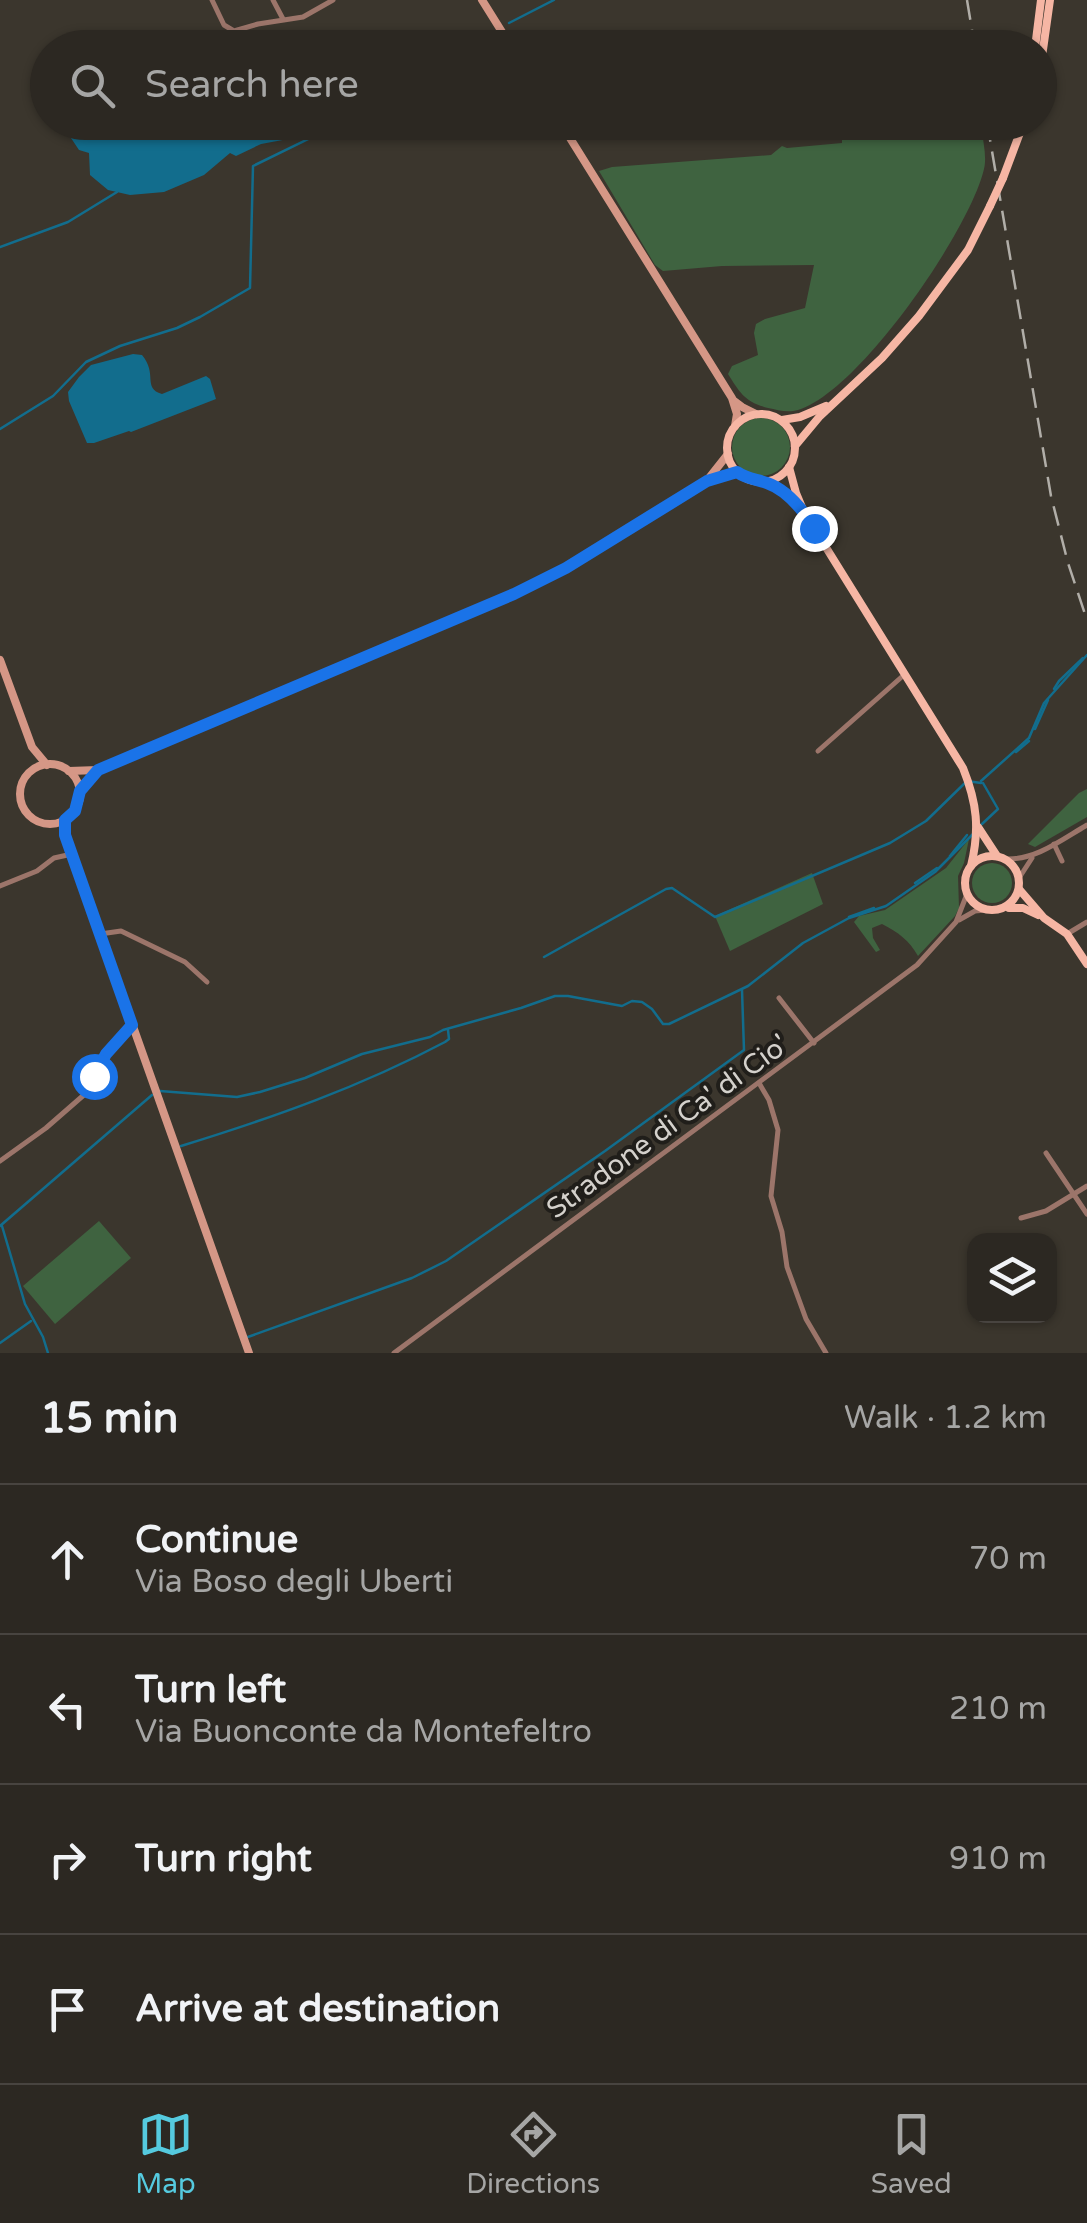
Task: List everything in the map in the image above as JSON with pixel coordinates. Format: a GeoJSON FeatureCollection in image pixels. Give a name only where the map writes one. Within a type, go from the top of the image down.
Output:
{"type":"FeatureCollection","features":[{"type":"Feature","properties":{"kind":"main road"},"geometry":{"type":"LineString","coordinates":[[1037,30],[1041,0]]}},
{"type":"Feature","properties":{"kind":"main road"},"geometry":{"type":"LineString","coordinates":[[1046,30],[1050,0]]}},
{"type":"Feature","properties":{"kind":"main road"},"geometry":{"type":"LineString","coordinates":[[1017,140],[968,250],[919,316],[796,446],[790,467],[804,512],[970,784],[978,826],[965,880],[967,894],[986,910],[1023,908],[1044,918],[1067,934],[1087,964]]}},
{"type":"Feature","properties":{"kind":"main road"},"geometry":{"type":"LineString","coordinates":[[781,420],[834,402]]}},
{"type":"Feature","properties":{"kind":"main road"},"geometry":{"type":"LineString","coordinates":[[796,446],[791,431],[781,420],[770,414],[756,414],[735,426],[728,440],[728,454],[737,472],[750,480],[765,482],[804,512]]}},
{"type":"Feature","properties":{"kind":"main road"},"geometry":{"type":"LineString","coordinates":[[765,482],[790,467]]}},
{"type":"Feature","properties":{"kind":"main road"},"geometry":{"type":"LineString","coordinates":[[978,826],[1001,858],[1017,870],[1019,890],[1004,908]]}},
{"type":"Feature","properties":{"kind":"main road"},"geometry":{"type":"LineString","coordinates":[[971,866],[978,860],[1001,858]]}},
{"type":"Feature","properties":{"kind":"main road"},"geometry":{"type":"LineString","coordinates":[[1019,890],[1044,918]]}},
{"type":"Feature","properties":{"kind":"street"},"geometry":{"type":"LineString","coordinates":[[273,0],[282,20]]}},
{"type":"Feature","properties":{"kind":"street"},"geometry":{"type":"LineString","coordinates":[[212,1],[222,23],[230,30],[300,18],[321,3],[334,0]]}},
{"type":"Feature","properties":{"kind":"street"},"geometry":{"type":"LineString","coordinates":[[482,0],[501,30]]}},
{"type":"Feature","properties":{"kind":"street"},"geometry":{"type":"LineString","coordinates":[[571,140],[732,398],[737,414],[735,426]]}},
{"type":"Feature","properties":{"kind":"street"},"geometry":{"type":"LineString","coordinates":[[732,398],[756,414]]}},
{"type":"Feature","properties":{"kind":"street"},"geometry":{"type":"LineString","coordinates":[[707,481],[728,454]]}},
{"type":"Feature","properties":{"kind":"street"},"geometry":{"type":"LineString","coordinates":[[69,771],[98,770],[514,594],[566,568],[707,481],[737,472]]}},
{"type":"Feature","properties":{"kind":"street"},"geometry":{"type":"LineString","coordinates":[[0,660],[32,747],[47,765]]}},
{"type":"Feature","properties":{"kind":"street"},"geometry":{"type":"LineString","coordinates":[[818,751],[905,674]]}},
{"type":"Feature","properties":{"kind":"street"},"geometry":{"type":"LineString","coordinates":[[32,747],[32,770],[20,788],[20,798],[24,809],[40,822],[65,820],[75,811],[80,791],[98,770]]}},
{"type":"Feature","properties":{"kind":"street"},"geometry":{"type":"LineString","coordinates":[[32,770],[60,766],[77,781],[80,791]]}},
{"type":"Feature","properties":{"kind":"street"},"geometry":{"type":"LineString","coordinates":[[65,820],[65,835],[249,1353]]}},
{"type":"Feature","properties":{"kind":"street"},"geometry":{"type":"LineString","coordinates":[[54,823],[65,835]]}},
{"type":"Feature","properties":{"kind":"street"},"geometry":{"type":"LineString","coordinates":[[1001,858],[1020,860],[1034,856],[1087,825]]}},
{"type":"Feature","properties":{"kind":"street"},"geometry":{"type":"LineString","coordinates":[[1054,844],[1062,861]]}},
{"type":"Feature","properties":{"kind":"street"},"geometry":{"type":"LineString","coordinates":[[0,886],[37,871],[54,858],[72,854]]}},
{"type":"Feature","properties":{"kind":"street"},"geometry":{"type":"LineString","coordinates":[[1019,878],[1034,856]]}},
{"type":"Feature","properties":{"kind":"street"},"geometry":{"type":"LineString","coordinates":[[956,922],[967,894]]}},
{"type":"Feature","properties":{"kind":"street"},"geometry":{"type":"LineString","coordinates":[[956,922],[975,910],[986,910]]}},
{"type":"Feature","properties":{"kind":"street","name":"Stradone di Ca' di Cio'"},"geometry":{"type":"LineString","coordinates":[[394,1353],[899,982],[956,922]]}},
{"type":"Feature","properties":{"kind":"street"},"geometry":{"type":"LineString","coordinates":[[1067,934],[1087,922]]}},
{"type":"Feature","properties":{"kind":"street"},"geometry":{"type":"LineString","coordinates":[[100,934],[120,931],[185,962],[207,982]]}},
{"type":"Feature","properties":{"kind":"street"},"geometry":{"type":"LineString","coordinates":[[779,998],[814,1043]]}},
{"type":"Feature","properties":{"kind":"street"},"geometry":{"type":"LineString","coordinates":[[0,1161],[85,1094],[106,1054],[132,1025]]}},
{"type":"Feature","properties":{"kind":"street"},"geometry":{"type":"LineString","coordinates":[[758,1083],[769,1100],[778,1130],[771,1196],[788,1267],[806,1318],[826,1353]]}},
{"type":"Feature","properties":{"kind":"street"},"geometry":{"type":"LineString","coordinates":[[1046,1152],[1087,1214]]}},
{"type":"Feature","properties":{"kind":"street"},"geometry":{"type":"LineString","coordinates":[[1021,1218],[1046,1211],[1087,1186]]}},
{"type":"Feature","properties":{"kind":"green space"},"geometry":{"type":"Polygon","coordinates":[[[983,140],[984,169],[958,230],[909,306],[880,342],[823,397],[794,411],[768,408],[744,396],[728,374],[732,366],[758,355],[756,324],[805,308],[814,265],[663,271],[655,265],[599,171],[771,155],[782,146],[983,140]]]}},
{"type":"Feature","properties":{"kind":"green space"},"geometry":{"type":"Polygon","coordinates":[[[761,418],[781,427],[790,447],[781,467],[761,476],[741,467],[732,447],[741,427],[761,418]]]}},
{"type":"Feature","properties":{"kind":"green space"},"geometry":{"type":"Polygon","coordinates":[[[1087,789],[1087,817],[1035,847],[1028,844],[1079,793],[1087,789]]]}},
{"type":"Feature","properties":{"kind":"green space"},"geometry":{"type":"Polygon","coordinates":[[[969,839],[958,876],[959,908],[955,916],[918,956],[894,931],[882,924],[872,928],[880,950],[876,952],[854,922],[859,916],[885,910],[946,868],[969,839]]]}},
{"type":"Feature","properties":{"kind":"green space"},"geometry":{"type":"Polygon","coordinates":[[[992,863],[1006,869],[1012,883],[1006,897],[992,903],[978,897],[972,883],[978,869],[992,863]]]}},
{"type":"Feature","properties":{"kind":"green space"},"geometry":{"type":"Polygon","coordinates":[[[812,873],[823,904],[730,951],[715,916],[812,873]]]}},
{"type":"Feature","properties":{"kind":"green space"},"geometry":{"type":"Polygon","coordinates":[[[99,1221],[131,1258],[55,1324],[23,1286],[99,1221]]]}},
{"type":"Feature","properties":{"kind":"water"},"geometry":{"type":"Polygon","coordinates":[[[72,140],[283,140],[261,144],[236,156],[230,153],[204,175],[164,192],[130,195],[108,190],[90,175],[89,153],[79,150],[72,140]]]}},
{"type":"Feature","properties":{"kind":"water"},"geometry":{"type":"Polygon","coordinates":[[[142,355],[147,362],[156,391],[162,394],[206,376],[216,399],[131,432],[87,443],[68,392],[91,365],[142,355]]]}},
{"type":"Feature","properties":{"kind":"waterway"},"geometry":{"type":"LineString","coordinates":[[509,23],[554,0]]}},
{"type":"Feature","properties":{"kind":"waterway"},"geometry":{"type":"LineString","coordinates":[[0,429],[53,396],[86,362],[120,346],[177,328],[250,288],[253,166],[306,140]]}},
{"type":"Feature","properties":{"kind":"waterway"},"geometry":{"type":"LineString","coordinates":[[0,247],[68,222],[117,192]]}},
{"type":"Feature","properties":{"kind":"waterway"},"geometry":{"type":"LineString","coordinates":[[981,781],[1029,738],[1044,703],[1087,655]]}},
{"type":"Feature","properties":{"kind":"waterway"},"geometry":{"type":"LineString","coordinates":[[1054,689],[1083,658]]}},
{"type":"Feature","properties":{"kind":"waterway"},"geometry":{"type":"LineString","coordinates":[[1035,729],[1048,700]]}},
{"type":"Feature","properties":{"kind":"waterway"},"geometry":{"type":"LineString","coordinates":[[1016,752],[1029,741]]}},
{"type":"Feature","properties":{"kind":"waterway"},"geometry":{"type":"LineString","coordinates":[[544,957],[666,889],[672,888],[715,917],[890,843],[926,821],[967,781],[981,783]]}},
{"type":"Feature","properties":{"kind":"waterway"},"geometry":{"type":"LineString","coordinates":[[982,824],[998,809],[983,783]]}},
{"type":"Feature","properties":{"kind":"waterway"},"geometry":{"type":"LineString","coordinates":[[160,1091],[237,1097],[260,1092],[362,1054],[430,1037],[555,996],[622,1006],[642,1002],[663,1024],[669,1024],[748,986],[803,943],[849,918],[886,906],[935,872],[973,834]]}},
{"type":"Feature","properties":{"kind":"waterway"},"geometry":{"type":"LineString","coordinates":[[950,856],[967,835]]}},
{"type":"Feature","properties":{"kind":"waterway"},"geometry":{"type":"LineString","coordinates":[[915,883],[937,868]]}},
{"type":"Feature","properties":{"kind":"waterway"},"geometry":{"type":"LineString","coordinates":[[849,917],[874,908]]}},
{"type":"Feature","properties":{"kind":"waterway"},"geometry":{"type":"LineString","coordinates":[[245,1338],[412,1278],[446,1261],[605,1151],[744,1050],[742,990]]}},
{"type":"Feature","properties":{"kind":"waterway"},"geometry":{"type":"LineString","coordinates":[[181,1146],[282,1113],[381,1073],[445,1042],[449,1039],[448,1030]]}},
{"type":"Feature","properties":{"kind":"waterway"},"geometry":{"type":"LineString","coordinates":[[0,1226],[152,1095]]}},
{"type":"Feature","properties":{"kind":"waterway"},"geometry":{"type":"LineString","coordinates":[[2,1226],[25,1304],[48,1353]]}},
{"type":"Feature","properties":{"kind":"waterway"},"geometry":{"type":"LineString","coordinates":[[0,1343],[31,1321]]}},
{"type":"Feature","properties":{"kind":"railway"},"geometry":{"type":"LineString","coordinates":[[967,0],[972,30]]}},
{"type":"Feature","properties":{"kind":"railway"},"geometry":{"type":"LineString","coordinates":[[990,140],[1051,496],[1087,620]]}},
{"type":"Feature","properties":{"kind":"route"},"geometry":{"type":"LineString","coordinates":[[94,1076],[106,1054],[132,1025],[65,835],[65,820],[75,811],[80,791],[98,770],[514,594],[566,568],[707,481],[737,472],[750,480],[765,482],[787,496],[814,528]]}}]}
